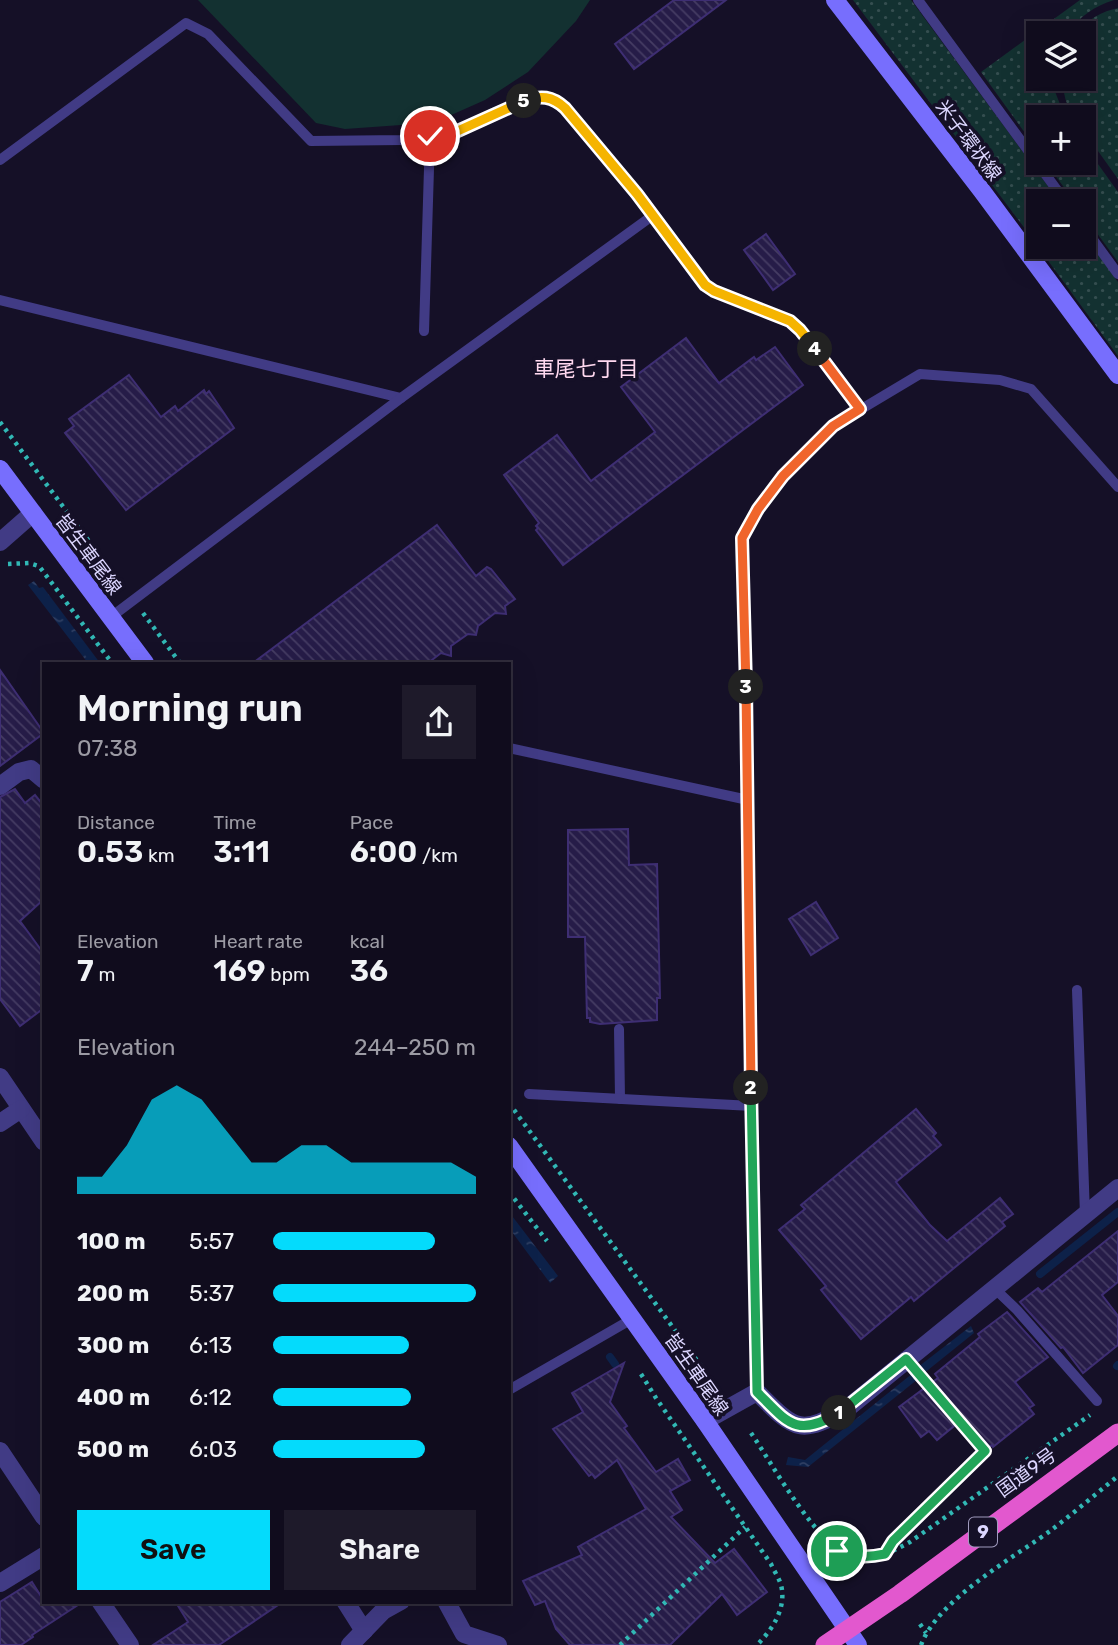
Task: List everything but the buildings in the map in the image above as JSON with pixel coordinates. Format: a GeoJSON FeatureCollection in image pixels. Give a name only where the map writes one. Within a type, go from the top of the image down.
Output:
{"type":"FeatureCollection","features":[{"type":"Feature","properties":{"kind":"highway","name":"国道9号"},"geometry":{"type":"LineString","coordinates":[[825,1645],[852,1637],[900,1594],[1118,1433]]}},
{"type":"Feature","properties":{"kind":"main road","name":"米子環状線"},"geometry":{"type":"LineString","coordinates":[[835,0],[982,191],[1118,375]]}},
{"type":"Feature","properties":{"kind":"main road","name":"皆生車尾線"},"geometry":{"type":"LineString","coordinates":[[0,469],[144,662]]}},
{"type":"Feature","properties":{"kind":"main road","name":"皆生車尾線"},"geometry":{"type":"LineString","coordinates":[[511,1149],[705,1421],[852,1637]]}},
{"type":"Feature","properties":{"kind":"street"},"geometry":{"type":"LineString","coordinates":[[0,542],[33,513]]}},
{"type":"Feature","properties":{"kind":"street"},"geometry":{"type":"LineString","coordinates":[[0,786],[24,770],[31,769],[42,778]]}},
{"type":"Feature","properties":{"kind":"street"},"geometry":{"type":"LineString","coordinates":[[0,1077],[42,1139]]}},
{"type":"Feature","properties":{"kind":"street"},"geometry":{"type":"LineString","coordinates":[[0,1123],[21,1108]]}},
{"type":"Feature","properties":{"kind":"street"},"geometry":{"type":"LineString","coordinates":[[705,1421],[757,1392],[789,1422],[809,1427],[849,1407],[1118,1188]]}},
{"type":"Feature","properties":{"kind":"street"},"geometry":{"type":"LineString","coordinates":[[0,1451],[42,1514]]}},
{"type":"Feature","properties":{"kind":"street"},"geometry":{"type":"LineString","coordinates":[[0,1583],[42,1557]]}},
{"type":"Feature","properties":{"kind":"street"},"geometry":{"type":"LineString","coordinates":[[102,1604],[130,1645]]}},
{"type":"Feature","properties":{"kind":"street"},"geometry":{"type":"LineString","coordinates":[[347,1604],[364,1631]]}},
{"type":"Feature","properties":{"kind":"street"},"geometry":{"type":"LineString","coordinates":[[351,1645],[383,1611],[396,1604]]}},
{"type":"Feature","properties":{"kind":"street"},"geometry":{"type":"LineString","coordinates":[[448,1604],[464,1634],[498,1645]]}},
{"type":"Feature","properties":{"kind":"lane"},"geometry":{"type":"LineString","coordinates":[[918,0],[1056,189]]}},
{"type":"Feature","properties":{"kind":"lane"},"geometry":{"type":"LineString","coordinates":[[0,160],[186,23],[208,34],[311,141],[402,140],[451,134],[527,100],[543,96],[556,100],[565,108],[629,184],[705,285],[790,321],[800,330],[860,409]]}},
{"type":"Feature","properties":{"kind":"lane"},"geometry":{"type":"LineString","coordinates":[[424,331],[430,136]]}},
{"type":"Feature","properties":{"kind":"lane"},"geometry":{"type":"LineString","coordinates":[[111,617],[401,398],[653,216]]}},
{"type":"Feature","properties":{"kind":"lane"},"geometry":{"type":"LineString","coordinates":[[1096,244],[1118,274]]}},
{"type":"Feature","properties":{"kind":"lane"},"geometry":{"type":"LineString","coordinates":[[0,300],[401,398]]}},
{"type":"Feature","properties":{"kind":"lane"},"geometry":{"type":"LineString","coordinates":[[757,1392],[742,538],[758,509],[783,476],[833,426],[920,374],[1000,380],[1031,389],[1118,486]]}},
{"type":"Feature","properties":{"kind":"lane"},"geometry":{"type":"LineString","coordinates":[[511,748],[748,800]]}},
{"type":"Feature","properties":{"kind":"lane"},"geometry":{"type":"LineString","coordinates":[[1077,990],[1085,1215]]}},
{"type":"Feature","properties":{"kind":"lane"},"geometry":{"type":"LineString","coordinates":[[618,1029],[620,1099]]}},
{"type":"Feature","properties":{"kind":"lane"},"geometry":{"type":"LineString","coordinates":[[529,1094],[752,1106]]}},
{"type":"Feature","properties":{"kind":"lane"},"geometry":{"type":"LineString","coordinates":[[994,1288],[1017,1310],[1096,1406]]}},
{"type":"Feature","properties":{"kind":"lane"},"geometry":{"type":"LineString","coordinates":[[511,1389],[632,1319]]}},
{"type":"Feature","properties":{"kind":"path"},"geometry":{"type":"LineString","coordinates":[[0,422],[179,662]]}},
{"type":"Feature","properties":{"kind":"path"},"geometry":{"type":"LineString","coordinates":[[18,552],[26,564]]}},
{"type":"Feature","properties":{"kind":"path"},"geometry":{"type":"LineString","coordinates":[[0,566],[39,566],[111,662]]}},
{"type":"Feature","properties":{"kind":"path"},"geometry":{"type":"LineString","coordinates":[[511,1106],[712,1381]]}},
{"type":"Feature","properties":{"kind":"path"},"geometry":{"type":"LineString","coordinates":[[511,1195],[550,1245]]}},
{"type":"Feature","properties":{"kind":"path"},"geometry":{"type":"LineString","coordinates":[[885,1554],[893,1541],[985,1451],[906,1359]]}},
{"type":"Feature","properties":{"kind":"path"},"geometry":{"type":"LineString","coordinates":[[637,1367],[771,1564],[781,1586],[775,1622],[770,1632],[757,1645]]}},
{"type":"Feature","properties":{"kind":"path"},"geometry":{"type":"LineString","coordinates":[[751,1433],[821,1535],[837,1551],[853,1557],[869,1558],[910,1542],[1096,1406]]}},
{"type":"Feature","properties":{"kind":"path"},"geometry":{"type":"LineString","coordinates":[[920,1645],[936,1619],[957,1598],[1057,1525],[1118,1476]]}},
{"type":"Feature","properties":{"kind":"path"},"geometry":{"type":"LineString","coordinates":[[620,1645],[745,1527]]}},
{"type":"Feature","properties":{"kind":"path"},"geometry":{"type":"LineString","coordinates":[[835,1560],[844,1553]]}},
{"type":"Feature","properties":{"kind":"path"},"geometry":{"type":"LineString","coordinates":[[876,1556],[881,1564]]}},
{"type":"Feature","properties":{"kind":"path"},"geometry":{"type":"LineString","coordinates":[[781,1597],[788,1592]]}},
{"type":"Feature","properties":{"kind":"path"},"geometry":{"type":"LineString","coordinates":[[775,1622],[781,1630]]}},
{"type":"Feature","properties":{"kind":"path"},"geometry":{"type":"LineString","coordinates":[[920,1624],[926,1633]]}},
{"type":"Feature","properties":{"kind":"green space"},"geometry":{"type":"Polygon","coordinates":[[[198,0],[590,0],[576,21],[528,72],[485,100],[449,116],[415,124],[345,129],[316,123],[198,0]]]}},
{"type":"Feature","properties":{"kind":"green space"},"geometry":{"type":"Polygon","coordinates":[[[853,0],[911,0],[1026,156],[1026,175],[1040,175],[1050,189],[1026,189],[1026,230],[853,0]]]}},
{"type":"Feature","properties":{"kind":"green space"},"geometry":{"type":"Polygon","coordinates":[[[1080,0],[1114,0],[1100,5],[1078,21],[1051,21],[1080,0]]]}},
{"type":"Feature","properties":{"kind":"green space"},"geometry":{"type":"Polygon","coordinates":[[[1118,8],[1118,179],[1096,148],[1096,105],[1068,105],[1064,91],[1096,91],[1096,21],[1089,21],[1118,8]]]}},
{"type":"Feature","properties":{"kind":"green space"},"geometry":{"type":"Polygon","coordinates":[[[1026,39],[1026,91],[1055,91],[1060,105],[1026,105],[1026,134],[981,72],[1026,39]]]}},
{"type":"Feature","properties":{"kind":"green space"},"geometry":{"type":"Polygon","coordinates":[[[1096,161],[1118,192],[1118,262],[1096,232],[1096,189],[1065,189],[1055,175],[1096,175],[1096,161]]]}},
{"type":"Feature","properties":{"kind":"green space"},"geometry":{"type":"Polygon","coordinates":[[[1096,252],[1118,282],[1118,356],[1047,259],[1096,259],[1096,252]]]}},
{"type":"Feature","properties":{"kind":"water"},"geometry":{"type":"Polygon","coordinates":[[[34,581],[39,588],[43,587],[99,662],[87,662],[28,585],[34,581]]]}},
{"type":"Feature","properties":{"kind":"water"},"geometry":{"type":"Polygon","coordinates":[[[511,1215],[558,1276],[550,1283],[511,1231],[511,1215]]]}},
{"type":"Feature","properties":{"kind":"water"},"geometry":{"type":"Polygon","coordinates":[[[971,1326],[974,1333],[923,1374],[918,1367],[971,1326]]]}},
{"type":"Feature","properties":{"kind":"water"},"geometry":{"type":"Polygon","coordinates":[[[913,1373],[918,1379],[808,1467],[786,1465],[788,1457],[805,1460],[913,1373]]]}},
{"type":"Feature","properties":{"kind":"waterway"},"geometry":{"type":"LineString","coordinates":[[1040,1274],[1118,1212]]}},
{"type":"Feature","properties":{"kind":"waterway"},"geometry":{"type":"LineString","coordinates":[[610,1357],[615,1364]]}},
{"type":"Feature","properties":{"kind":"district","name":"車尾七丁目"},"geometry":{"type":"Point","coordinates":[586,369]}},
{"type":"Feature","properties":{"kind":"route"},"geometry":{"type":"LineString","coordinates":[[430,136],[451,134],[527,100],[543,96],[556,100],[637,194],[705,285],[790,321],[800,330],[860,409],[833,426],[783,476],[758,509],[742,538],[757,1392],[789,1422],[809,1427],[849,1407],[906,1359],[985,1451],[893,1541],[885,1554],[869,1558],[853,1557],[837,1551]]}}]}
